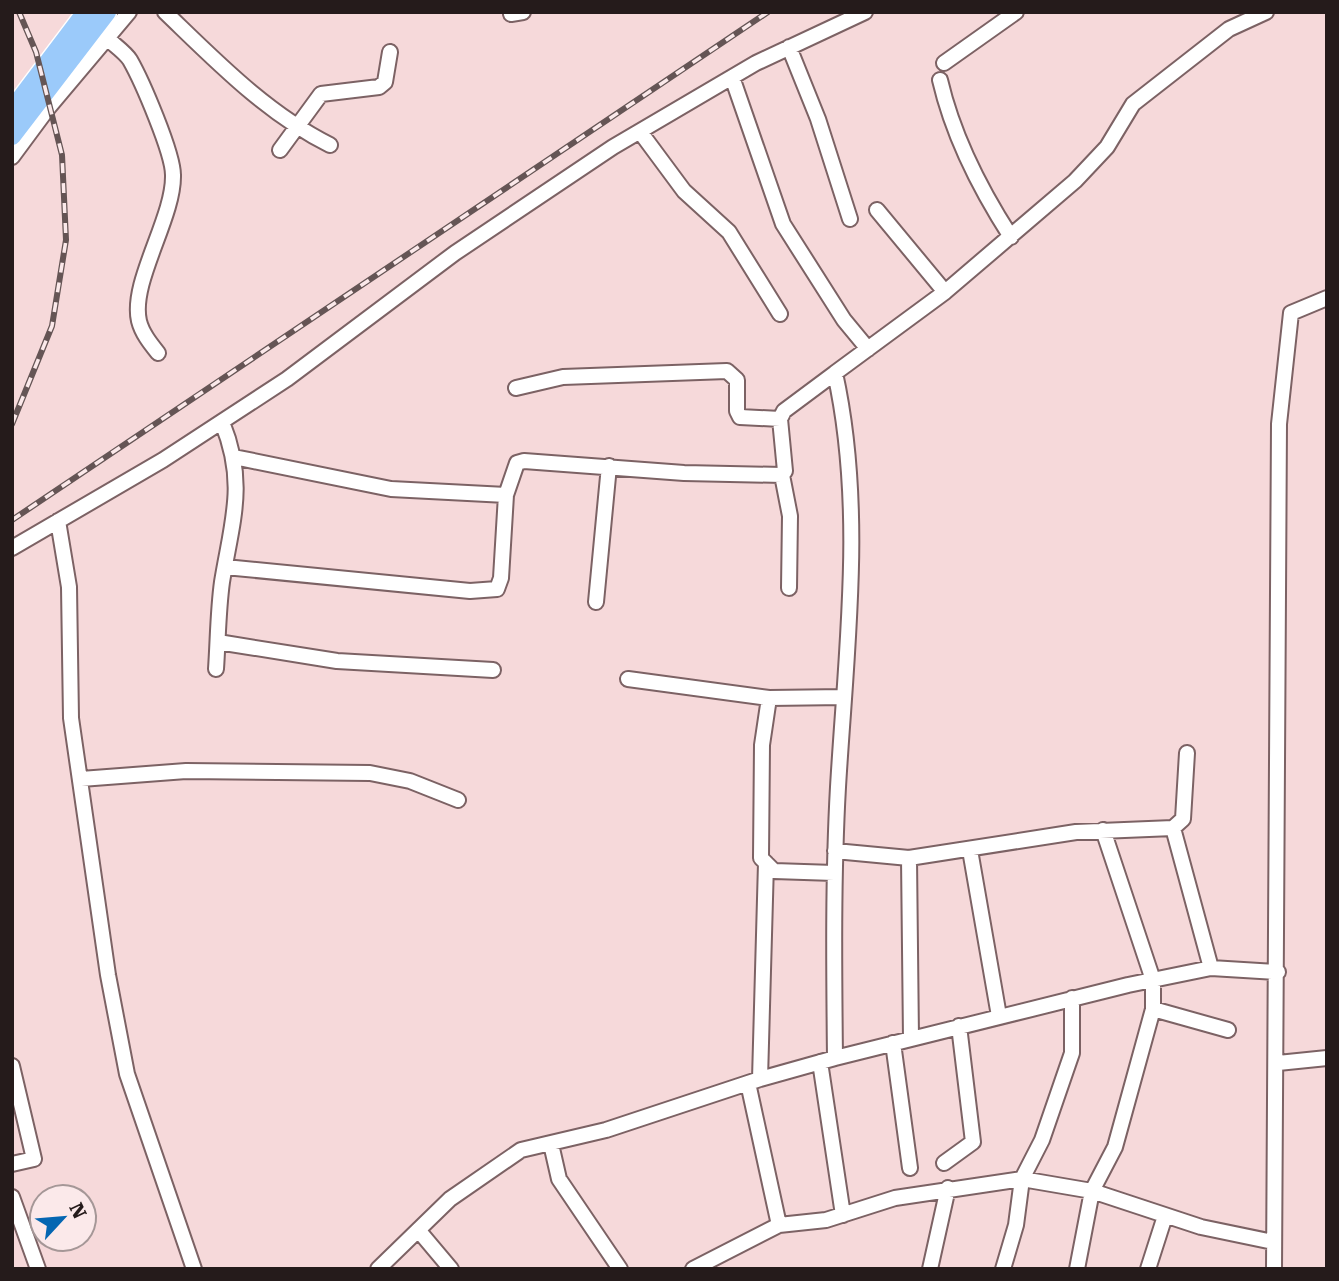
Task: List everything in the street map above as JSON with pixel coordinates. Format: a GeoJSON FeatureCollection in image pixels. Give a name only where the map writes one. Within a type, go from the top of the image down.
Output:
{"type":"FeatureCollection","features":[{"type":"Feature","properties":{"kind":"main road"},"geometry":{"type":"LineString","coordinates":[[12,110],[86,12]]}},
{"type":"Feature","properties":{"kind":"main road"},"geometry":{"type":"LineString","coordinates":[[12,136],[107,12]]}},
{"type":"Feature","properties":{"kind":"street"},"geometry":{"type":"LineString","coordinates":[[12,157],[49,107],[129,12]]}},
{"type":"Feature","properties":{"kind":"street"},"geometry":{"type":"LineString","coordinates":[[165,12],[243,87],[297,127],[330,145]]}},
{"type":"Feature","properties":{"kind":"street"},"geometry":{"type":"LineString","coordinates":[[12,548],[222,422],[305,366],[477,238],[613,147],[641,133],[732,77],[865,12]]}},
{"type":"Feature","properties":{"kind":"street"},"geometry":{"type":"LineString","coordinates":[[944,63],[1016,12]]}},
{"type":"Feature","properties":{"kind":"street"},"geometry":{"type":"LineString","coordinates":[[789,588],[790,516],[782,475],[785,471],[780,419],[784,411],[945,292],[1011,237],[1083,173],[1107,147],[1133,104],[1229,29],[1266,12]]}},
{"type":"Feature","properties":{"kind":"street"},"geometry":{"type":"LineString","coordinates":[[107,38],[129,58],[167,150],[173,174],[170,200],[140,294],[138,319],[147,340],[158,353]]}},
{"type":"Feature","properties":{"kind":"street"},"geometry":{"type":"LineString","coordinates":[[789,47],[818,119],[850,219]]}},
{"type":"Feature","properties":{"kind":"street"},"geometry":{"type":"LineString","coordinates":[[281,150],[321,94],[379,87],[385,82],[390,52]]}},
{"type":"Feature","properties":{"kind":"street"},"geometry":{"type":"LineString","coordinates":[[732,77],[783,224],[844,320],[868,349]]}},
{"type":"Feature","properties":{"kind":"street"},"geometry":{"type":"LineString","coordinates":[[940,80],[948,115],[990,204],[1011,237]]}},
{"type":"Feature","properties":{"kind":"street"},"geometry":{"type":"LineString","coordinates":[[641,133],[684,191],[729,232],[780,314]]}},
{"type":"Feature","properties":{"kind":"street"},"geometry":{"type":"LineString","coordinates":[[877,211],[945,292]]}},
{"type":"Feature","properties":{"kind":"street"},"geometry":{"type":"LineString","coordinates":[[1274,1269],[1278,1063],[1279,424],[1291,313],[1327,298]]}},
{"type":"Feature","properties":{"kind":"street"},"geometry":{"type":"LineString","coordinates":[[516,388],[563,377],[727,371],[737,380],[737,411],[740,417],[780,419]]}},
{"type":"Feature","properties":{"kind":"street"},"geometry":{"type":"LineString","coordinates":[[835,373],[845,416],[852,500],[834,873],[835,1058]]}},
{"type":"Feature","properties":{"kind":"street"},"geometry":{"type":"LineString","coordinates":[[216,669],[225,567],[238,484],[234,457],[222,422]]}},
{"type":"Feature","properties":{"kind":"street"},"geometry":{"type":"LineString","coordinates":[[234,457],[391,489],[506,495]]}},
{"type":"Feature","properties":{"kind":"street"},"geometry":{"type":"LineString","coordinates":[[225,567],[487,592],[496,589],[501,578],[506,495],[513,469],[524,461],[684,473],[782,475]]}},
{"type":"Feature","properties":{"kind":"street"},"geometry":{"type":"LineString","coordinates":[[596,602],[609,466]]}},
{"type":"Feature","properties":{"kind":"street"},"geometry":{"type":"LineString","coordinates":[[58,521],[69,587],[68,689],[94,892],[127,1074],[194,1269]]}},
{"type":"Feature","properties":{"kind":"street"},"geometry":{"type":"LineString","coordinates":[[218,642],[337,661],[493,670]]}},
{"type":"Feature","properties":{"kind":"street"},"geometry":{"type":"LineString","coordinates":[[628,679],[769,698],[844,697]]}},
{"type":"Feature","properties":{"kind":"street"},"geometry":{"type":"LineString","coordinates":[[769,698],[762,782],[761,858],[774,871],[834,873]]}},
{"type":"Feature","properties":{"kind":"street"},"geometry":{"type":"LineString","coordinates":[[835,851],[909,858],[1103,830],[1173,828],[1183,819],[1187,753]]}},
{"type":"Feature","properties":{"kind":"street"},"geometry":{"type":"LineString","coordinates":[[81,779],[186,771],[370,773],[410,781],[458,800]]}},
{"type":"Feature","properties":{"kind":"street"},"geometry":{"type":"LineString","coordinates":[[1173,828],[1211,968]]}},
{"type":"Feature","properties":{"kind":"street"},"geometry":{"type":"LineString","coordinates":[[1077,1269],[1092,1191],[1115,1147],[1153,1009],[1153,980],[1103,830]]}},
{"type":"Feature","properties":{"kind":"street"},"geometry":{"type":"LineString","coordinates":[[970,850],[999,1016]]}},
{"type":"Feature","properties":{"kind":"street"},"geometry":{"type":"LineString","coordinates":[[909,858],[911,1038]]}},
{"type":"Feature","properties":{"kind":"street"},"geometry":{"type":"LineString","coordinates":[[766,863],[754,1081],[779,1225]]}},
{"type":"Feature","properties":{"kind":"street"},"geometry":{"type":"LineString","coordinates":[[378,1269],[450,1199],[521,1150],[606,1130],[820,1062],[1072,998],[1211,968],[1278,972]]}},
{"type":"Feature","properties":{"kind":"street"},"geometry":{"type":"LineString","coordinates":[[1003,1269],[1016,1225],[1022,1179],[1042,1140],[1072,1053],[1072,998]]}},
{"type":"Feature","properties":{"kind":"street"},"geometry":{"type":"LineString","coordinates":[[1153,1009],[1228,1030]]}},
{"type":"Feature","properties":{"kind":"street"},"geometry":{"type":"LineString","coordinates":[[944,1163],[973,1142],[959,1026]]}},
{"type":"Feature","properties":{"kind":"street"},"geometry":{"type":"LineString","coordinates":[[893,1043],[910,1168]]}},
{"type":"Feature","properties":{"kind":"street"},"geometry":{"type":"LineString","coordinates":[[1278,1063],[1327,1058]]}},
{"type":"Feature","properties":{"kind":"street"},"geometry":{"type":"LineString","coordinates":[[820,1062],[843,1215]]}},
{"type":"Feature","properties":{"kind":"street"},"geometry":{"type":"LineString","coordinates":[[12,1066],[34,1159],[12,1164]]}},
{"type":"Feature","properties":{"kind":"street"},"geometry":{"type":"LineString","coordinates":[[551,1144],[559,1179],[620,1269]]}},
{"type":"Feature","properties":{"kind":"street"},"geometry":{"type":"LineString","coordinates":[[693,1269],[779,1225],[826,1220],[895,1198],[1022,1179],[1092,1191],[1201,1227],[1273,1242]]}},
{"type":"Feature","properties":{"kind":"street"},"geometry":{"type":"LineString","coordinates":[[928,1268],[948,1188]]}},
{"type":"Feature","properties":{"kind":"street"},"geometry":{"type":"LineString","coordinates":[[12,1197],[38,1269]]}},
{"type":"Feature","properties":{"kind":"street"},"geometry":{"type":"LineString","coordinates":[[1148,1269],[1165,1216]]}},
{"type":"Feature","properties":{"kind":"street"},"geometry":{"type":"LineString","coordinates":[[419,1231],[451,1269]]}},
{"type":"Feature","properties":{"kind":"railway"},"geometry":{"type":"LineString","coordinates":[[12,424],[52,326],[66,240],[62,155],[36,52],[19,12]]}},
{"type":"Feature","properties":{"kind":"railway"},"geometry":{"type":"LineString","coordinates":[[12,520],[768,12]]}}]}
